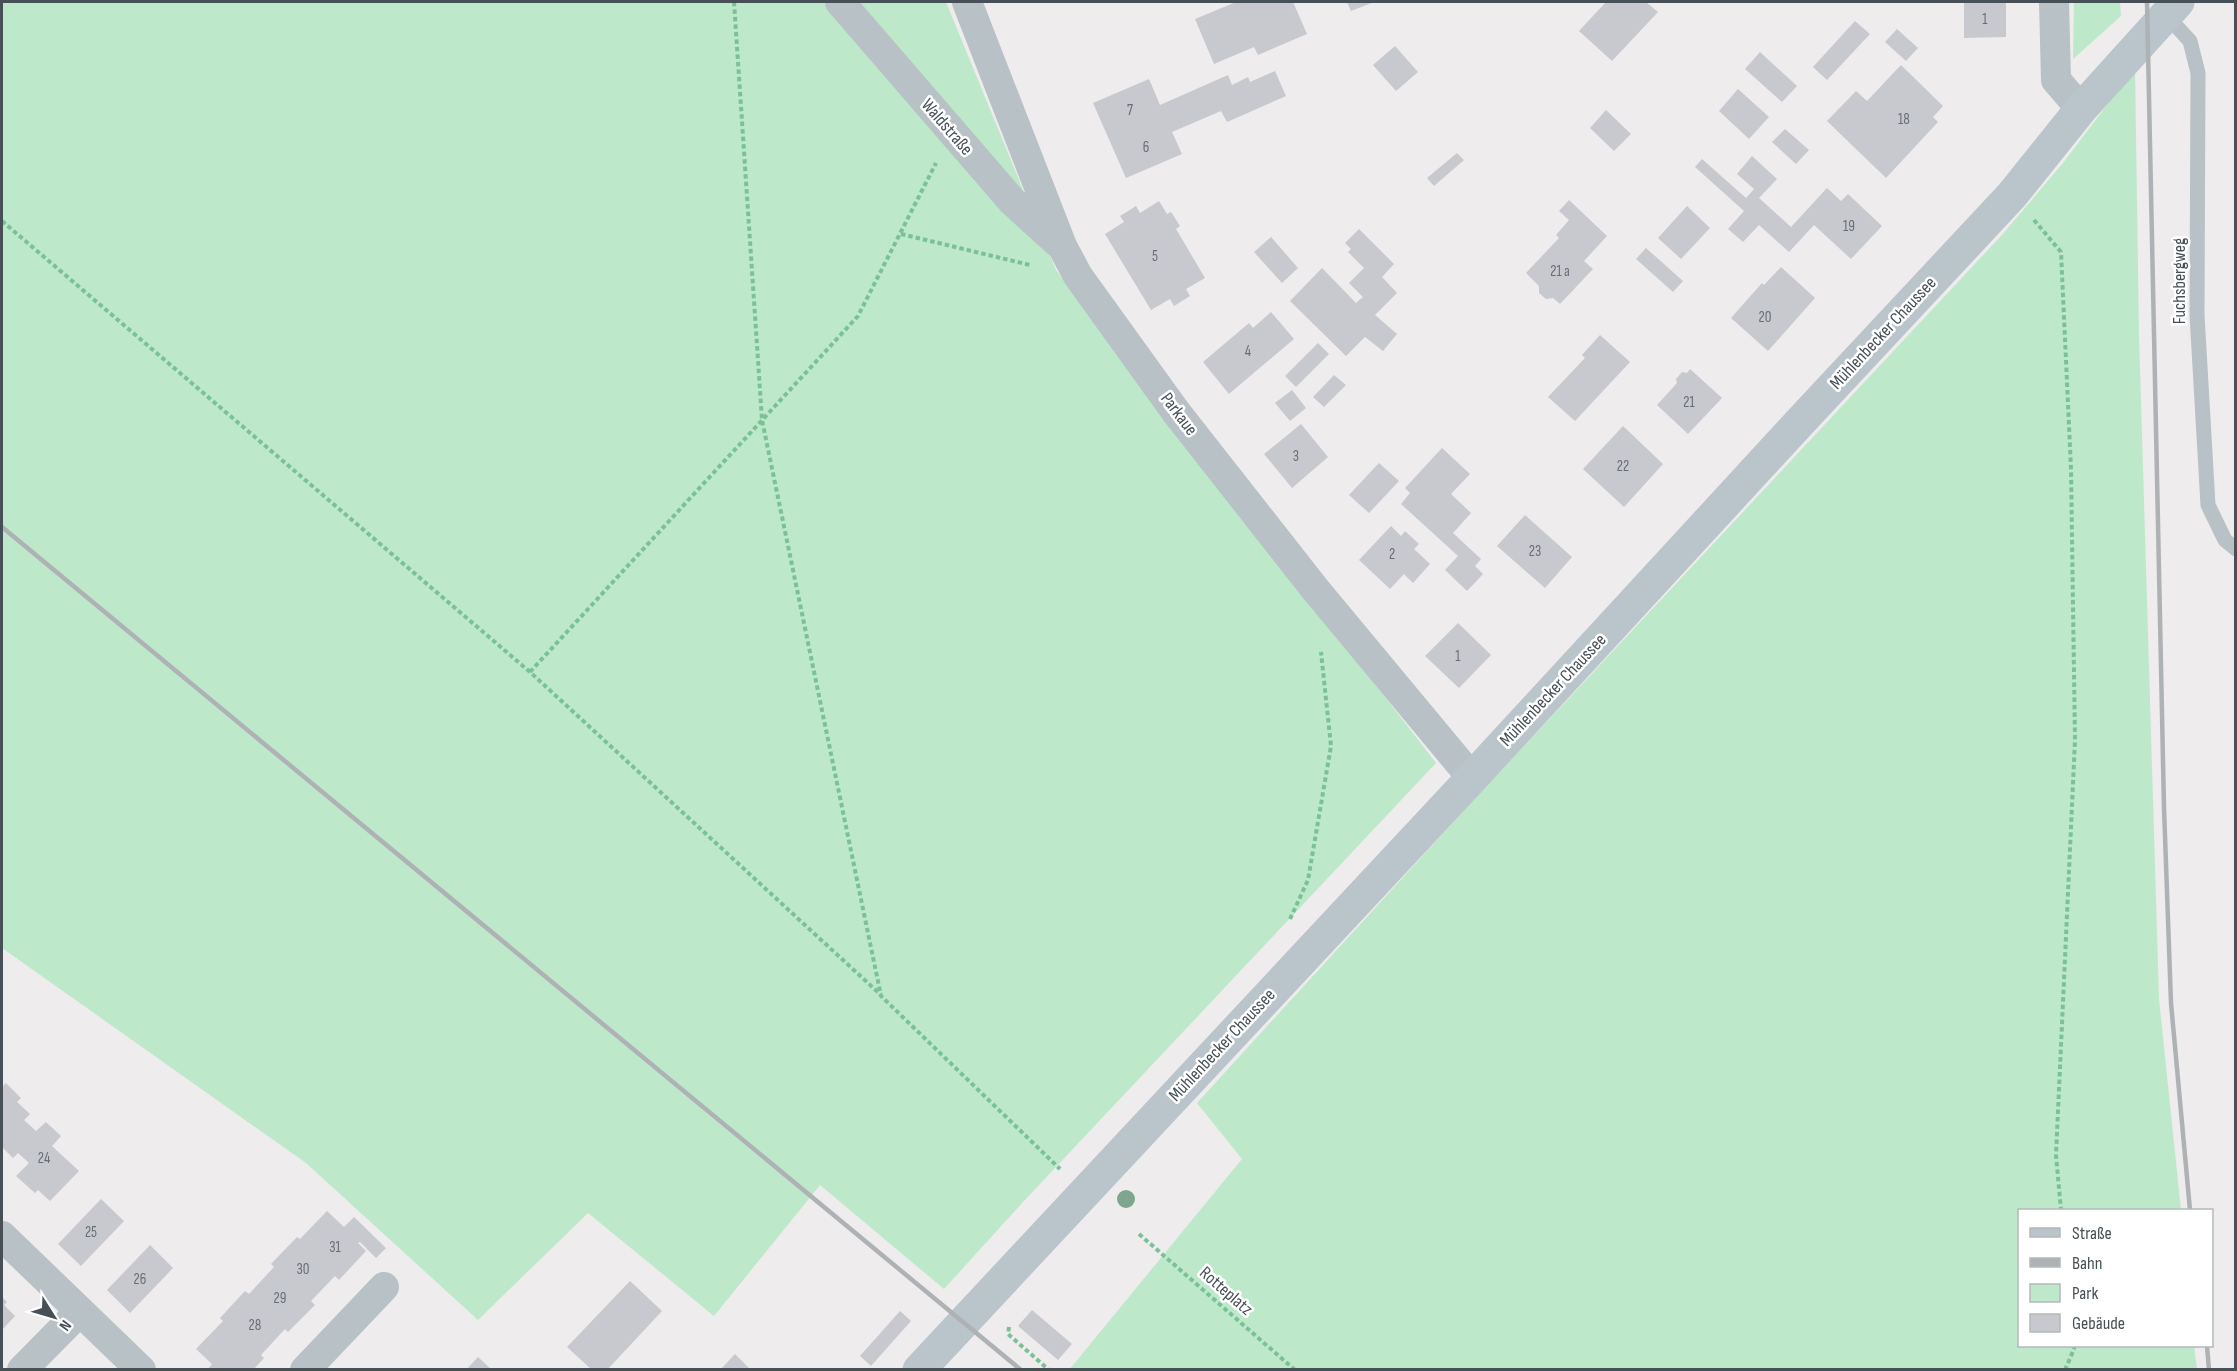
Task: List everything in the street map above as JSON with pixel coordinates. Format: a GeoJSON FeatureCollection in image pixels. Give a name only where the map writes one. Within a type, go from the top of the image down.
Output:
{"type":"FeatureCollection","features":[{"type":"Feature","properties":{"kind":"main road","name":"Mühlenbecker Chaussee"},"geometry":{"type":"LineString","coordinates":[[919,1370],[2012,195],[2081,110],[2172,8]]}},
{"type":"Feature","properties":{"kind":"street","name":"Waldstraße"},"geometry":{"type":"LineString","coordinates":[[840,2],[1012,201],[1062,246]]}},
{"type":"Feature","properties":{"kind":"street","name":"Parkaue"},"geometry":{"type":"LineString","coordinates":[[967,2],[1062,246],[1078,276],[1176,412],[1300,570],[1472,778]]}},
{"type":"Feature","properties":{"kind":"street"},"geometry":{"type":"LineString","coordinates":[[2054,2],[2056,80],[2081,110]]}},
{"type":"Feature","properties":{"kind":"street"},"geometry":{"type":"LineString","coordinates":[[2,1236],[141,1370]]}},
{"type":"Feature","properties":{"kind":"street"},"geometry":{"type":"LineString","coordinates":[[305,1370],[384,1287]]}},
{"type":"Feature","properties":{"kind":"street"},"geometry":{"type":"LineString","coordinates":[[22,1370],[80,1311]]}},
{"type":"Feature","properties":{"kind":"lane","name":"Fuchsbergweg"},"geometry":{"type":"LineString","coordinates":[[2172,8],[2190,41],[2198,73],[2197,315],[2208,505],[2225,540],[2235,549]]}},
{"type":"Feature","properties":{"kind":"path"},"geometry":{"type":"LineString","coordinates":[[734,2],[762,420],[881,996]]}},
{"type":"Feature","properties":{"kind":"path"},"geometry":{"type":"LineString","coordinates":[[530,672],[858,316],[951,133]]}},
{"type":"Feature","properties":{"kind":"path"},"geometry":{"type":"LineString","coordinates":[[2012,195],[2061,252],[2071,469],[2074,740],[2056,1155],[2061,1209]]}},
{"type":"Feature","properties":{"kind":"path"},"geometry":{"type":"LineString","coordinates":[[2,221],[530,672],[881,996],[1084,1192]]}},
{"type":"Feature","properties":{"kind":"path"},"geometry":{"type":"LineString","coordinates":[[901,234],[1078,276]]}},
{"type":"Feature","properties":{"kind":"path"},"geometry":{"type":"LineString","coordinates":[[1288,924],[1308,880],[1331,746],[1321,645]]}},
{"type":"Feature","properties":{"kind":"path","name":"Rotteplatz"},"geometry":{"type":"LineString","coordinates":[[1139,1233],[1295,1370]]}},
{"type":"Feature","properties":{"kind":"path"},"geometry":{"type":"LineString","coordinates":[[991,1292],[1014,1311],[1008,1334],[1050,1370]]}},
{"type":"Feature","properties":{"kind":"path"},"geometry":{"type":"LineString","coordinates":[[2065,1370],[2074,1347]]}},
{"type":"Feature","properties":{"kind":"green space"},"geometry":{"type":"Polygon","coordinates":[[[2,2],[946,2],[1056,270],[1436,763],[944,1289],[820,1185],[714,1316],[588,1213],[478,1320],[306,1163],[2,948],[2,2]]]}},
{"type":"Feature","properties":{"kind":"green space"},"geometry":{"type":"Polygon","coordinates":[[[2074,2],[2120,2],[2121,16],[2073,59],[2074,2]]]}},
{"type":"Feature","properties":{"kind":"green space"},"geometry":{"type":"Polygon","coordinates":[[[2135,68],[2139,335],[2159,999],[2181,1209],[2018,1209],[2018,1347],[2194,1347],[2197,1369],[1069,1370],[1242,1159],[1197,1103],[1470,804],[2001,236],[2063,163],[2135,68]]]}},
{"type":"Feature","properties":{"kind":"building"},"geometry":{"type":"Polygon","coordinates":[[[1236,2],[1293,2],[1307,34],[1258,55],[1254,47],[1214,64],[1195,19],[1236,2]]]}},
{"type":"Feature","properties":{"kind":"building"},"geometry":{"type":"Polygon","coordinates":[[[1347,2],[1374,2],[1351,11],[1347,2]]]}},
{"type":"Feature","properties":{"kind":"building"},"geometry":{"type":"Polygon","coordinates":[[[1606,2],[1646,2],[1658,12],[1612,61],[1579,31],[1606,2]]]}},
{"type":"Feature","properties":{"kind":"building"},"geometry":{"type":"Polygon","coordinates":[[[1964,2],[2006,2],[2006,37],[1964,38],[1964,2]]]}},
{"type":"Feature","properties":{"kind":"building"},"geometry":{"type":"Polygon","coordinates":[[[1855,21],[1870,34],[1827,80],[1813,67],[1855,21]]]}},
{"type":"Feature","properties":{"kind":"building"},"geometry":{"type":"Polygon","coordinates":[[[1897,29],[1918,48],[1906,61],[1885,42],[1897,29]]]}},
{"type":"Feature","properties":{"kind":"building"},"geometry":{"type":"Polygon","coordinates":[[[1395,46],[1418,72],[1396,91],[1373,65],[1395,46]]]}},
{"type":"Feature","properties":{"kind":"building"},"geometry":{"type":"Polygon","coordinates":[[[1760,52],[1797,86],[1782,102],[1745,69],[1760,52]]]}},
{"type":"Feature","properties":{"kind":"building"},"geometry":{"type":"Polygon","coordinates":[[[1901,65],[1943,106],[1933,117],[1938,122],[1886,178],[1827,121],[1856,91],[1867,101],[1901,65]]]}},
{"type":"Feature","properties":{"kind":"building"},"geometry":{"type":"Polygon","coordinates":[[[1275,71],[1286,96],[1227,122],[1221,111],[1172,132],[1182,154],[1126,178],[1093,103],[1149,79],[1160,105],[1228,75],[1232,85],[1248,77],[1250,82],[1275,71]]]}},
{"type":"Feature","properties":{"kind":"building"},"geometry":{"type":"Polygon","coordinates":[[[1738,89],[1769,117],[1749,139],[1719,111],[1738,89]]]}},
{"type":"Feature","properties":{"kind":"building"},"geometry":{"type":"Polygon","coordinates":[[[1606,110],[1631,134],[1614,151],[1590,128],[1606,110]]]}},
{"type":"Feature","properties":{"kind":"building"},"geometry":{"type":"Polygon","coordinates":[[[1785,129],[1809,150],[1796,164],[1772,142],[1785,129]]]}},
{"type":"Feature","properties":{"kind":"building"},"geometry":{"type":"Polygon","coordinates":[[[1457,153],[1464,160],[1434,186],[1427,178],[1457,153]]]}},
{"type":"Feature","properties":{"kind":"building"},"geometry":{"type":"Polygon","coordinates":[[[1752,156],[1777,179],[1759,198],[1791,227],[1827,188],[1841,201],[1848,194],[1882,226],[1851,259],[1814,225],[1789,252],[1759,225],[1743,242],[1728,229],[1744,211],[1695,167],[1702,159],[1746,198],[1754,189],[1737,174],[1752,156]]]}},
{"type":"Feature","properties":{"kind":"building"},"geometry":{"type":"Polygon","coordinates":[[[1569,200],[1607,236],[1584,261],[1593,269],[1560,304],[1553,298],[1546,299],[1539,293],[1539,286],[1526,273],[1559,238],[1556,235],[1569,220],[1559,211],[1569,200]]]}},
{"type":"Feature","properties":{"kind":"building"},"geometry":{"type":"Polygon","coordinates":[[[1159,201],[1167,214],[1171,212],[1180,226],[1176,229],[1205,278],[1186,289],[1190,296],[1174,306],[1170,299],[1151,310],[1105,234],[1124,222],[1120,216],[1136,206],[1140,213],[1159,201]]]}},
{"type":"Feature","properties":{"kind":"building"},"geometry":{"type":"Polygon","coordinates":[[[1687,206],[1710,228],[1681,259],[1658,238],[1687,206]]]}},
{"type":"Feature","properties":{"kind":"building"},"geometry":{"type":"Polygon","coordinates":[[[1359,229],[1394,264],[1382,277],[1397,293],[1375,315],[1397,334],[1383,351],[1365,337],[1346,356],[1290,301],[1322,268],[1356,303],[1363,297],[1349,283],[1364,268],[1348,252],[1351,249],[1345,243],[1359,229]]]}},
{"type":"Feature","properties":{"kind":"building"},"geometry":{"type":"Polygon","coordinates":[[[1271,237],[1298,268],[1282,283],[1254,252],[1271,237]]]}},
{"type":"Feature","properties":{"kind":"building"},"geometry":{"type":"Polygon","coordinates":[[[1646,248],[1683,281],[1673,292],[1636,259],[1646,248]]]}},
{"type":"Feature","properties":{"kind":"building"},"geometry":{"type":"Polygon","coordinates":[[[1781,267],[1815,298],[1768,351],[1731,318],[1762,283],[1764,285],[1781,267]]]}},
{"type":"Feature","properties":{"kind":"building"},"geometry":{"type":"Polygon","coordinates":[[[1271,312],[1294,339],[1229,394],[1203,362],[1249,323],[1253,328],[1271,312]]]}},
{"type":"Feature","properties":{"kind":"building"},"geometry":{"type":"Polygon","coordinates":[[[1600,335],[1630,362],[1575,421],[1548,397],[1585,358],[1582,355],[1600,335]]]}},
{"type":"Feature","properties":{"kind":"building"},"geometry":{"type":"Polygon","coordinates":[[[1318,343],[1329,354],[1296,387],[1285,376],[1318,343]]]}},
{"type":"Feature","properties":{"kind":"building"},"geometry":{"type":"Polygon","coordinates":[[[1690,369],[1722,398],[1688,434],[1657,405],[1677,383],[1676,379],[1682,372],[1687,373],[1690,369]]]}},
{"type":"Feature","properties":{"kind":"building"},"geometry":{"type":"Polygon","coordinates":[[[1334,375],[1346,385],[1324,407],[1313,397],[1334,375]]]}},
{"type":"Feature","properties":{"kind":"building"},"geometry":{"type":"Polygon","coordinates":[[[1292,390],[1306,408],[1290,421],[1275,403],[1292,390]]]}},
{"type":"Feature","properties":{"kind":"building"},"geometry":{"type":"Polygon","coordinates":[[[1301,424],[1328,457],[1292,488],[1264,454],[1301,424]]]}},
{"type":"Feature","properties":{"kind":"building"},"geometry":{"type":"Polygon","coordinates":[[[1623,426],[1663,464],[1624,507],[1583,469],[1623,426]]]}},
{"type":"Feature","properties":{"kind":"building"},"geometry":{"type":"Polygon","coordinates":[[[1442,448],[1470,474],[1451,494],[1471,513],[1453,533],[1481,559],[1475,566],[1483,574],[1467,591],[1445,570],[1458,556],[1401,504],[1410,493],[1405,488],[1442,448]]]}},
{"type":"Feature","properties":{"kind":"building"},"geometry":{"type":"Polygon","coordinates":[[[1379,463],[1399,481],[1369,513],[1349,495],[1379,463]]]}},
{"type":"Feature","properties":{"kind":"building"},"geometry":{"type":"Polygon","coordinates":[[[1525,515],[1572,557],[1545,588],[1497,546],[1525,515]]]}},
{"type":"Feature","properties":{"kind":"building"},"geometry":{"type":"Polygon","coordinates":[[[1391,526],[1401,536],[1405,531],[1419,544],[1414,549],[1430,564],[1413,583],[1404,574],[1390,589],[1359,560],[1391,526]]]}},
{"type":"Feature","properties":{"kind":"building"},"geometry":{"type":"Polygon","coordinates":[[[1458,623],[1491,655],[1459,688],[1425,656],[1458,623]]]}},
{"type":"Feature","properties":{"kind":"building"},"geometry":{"type":"Polygon","coordinates":[[[6,1083],[21,1098],[17,1102],[30,1114],[24,1120],[36,1131],[46,1122],[61,1136],[52,1146],[79,1171],[50,1201],[38,1190],[35,1193],[16,1176],[29,1163],[18,1153],[13,1158],[2,1147],[2,1087],[6,1083]]]}},
{"type":"Feature","properties":{"kind":"building"},"geometry":{"type":"Polygon","coordinates":[[[101,1199],[124,1221],[81,1266],[58,1244],[101,1199]]]}},
{"type":"Feature","properties":{"kind":"building"},"geometry":{"type":"Polygon","coordinates":[[[327,1211],[344,1227],[354,1217],[386,1248],[376,1258],[360,1242],[358,1243],[366,1251],[339,1280],[335,1276],[311,1301],[315,1305],[288,1332],[285,1329],[261,1355],[264,1358],[253,1370],[207,1370],[212,1364],[196,1349],[223,1321],[220,1318],[245,1291],[249,1294],[274,1267],[271,1264],[327,1211]]]}},
{"type":"Feature","properties":{"kind":"building"},"geometry":{"type":"Polygon","coordinates":[[[150,1245],[173,1268],[130,1313],[107,1290],[150,1245]]]}},
{"type":"Feature","properties":{"kind":"building"},"geometry":{"type":"Polygon","coordinates":[[[630,1281],[662,1311],[607,1370],[592,1370],[567,1347],[630,1281]]]}},
{"type":"Feature","properties":{"kind":"building"},"geometry":{"type":"Polygon","coordinates":[[[2,1297],[7,1302],[4,1305],[15,1316],[2,1330],[2,1297]]]}},
{"type":"Feature","properties":{"kind":"building"},"geometry":{"type":"Polygon","coordinates":[[[1032,1310],[1072,1344],[1058,1360],[1018,1326],[1032,1310]]]}},
{"type":"Feature","properties":{"kind":"building"},"geometry":{"type":"Polygon","coordinates":[[[900,1311],[911,1321],[871,1366],[860,1356],[900,1311]]]}},
{"type":"Feature","properties":{"kind":"building"},"geometry":{"type":"Polygon","coordinates":[[[735,1354],[751,1370],[720,1370],[735,1354]]]}},
{"type":"Feature","properties":{"kind":"building"},"geometry":{"type":"Polygon","coordinates":[[[478,1357],[492,1370],[466,1370],[478,1357]]]}},
{"type":"Feature","properties":{"kind":"railway"},"geometry":{"type":"LineString","coordinates":[[2147,2],[2164,808],[2171,1003],[2190,1209]]}},
{"type":"Feature","properties":{"kind":"railway"},"geometry":{"type":"LineString","coordinates":[[2,527],[1021,1370]]}},
{"type":"Feature","properties":{"kind":"railway"},"geometry":{"type":"LineString","coordinates":[[2207,1347],[2209,1370]]}}]}
